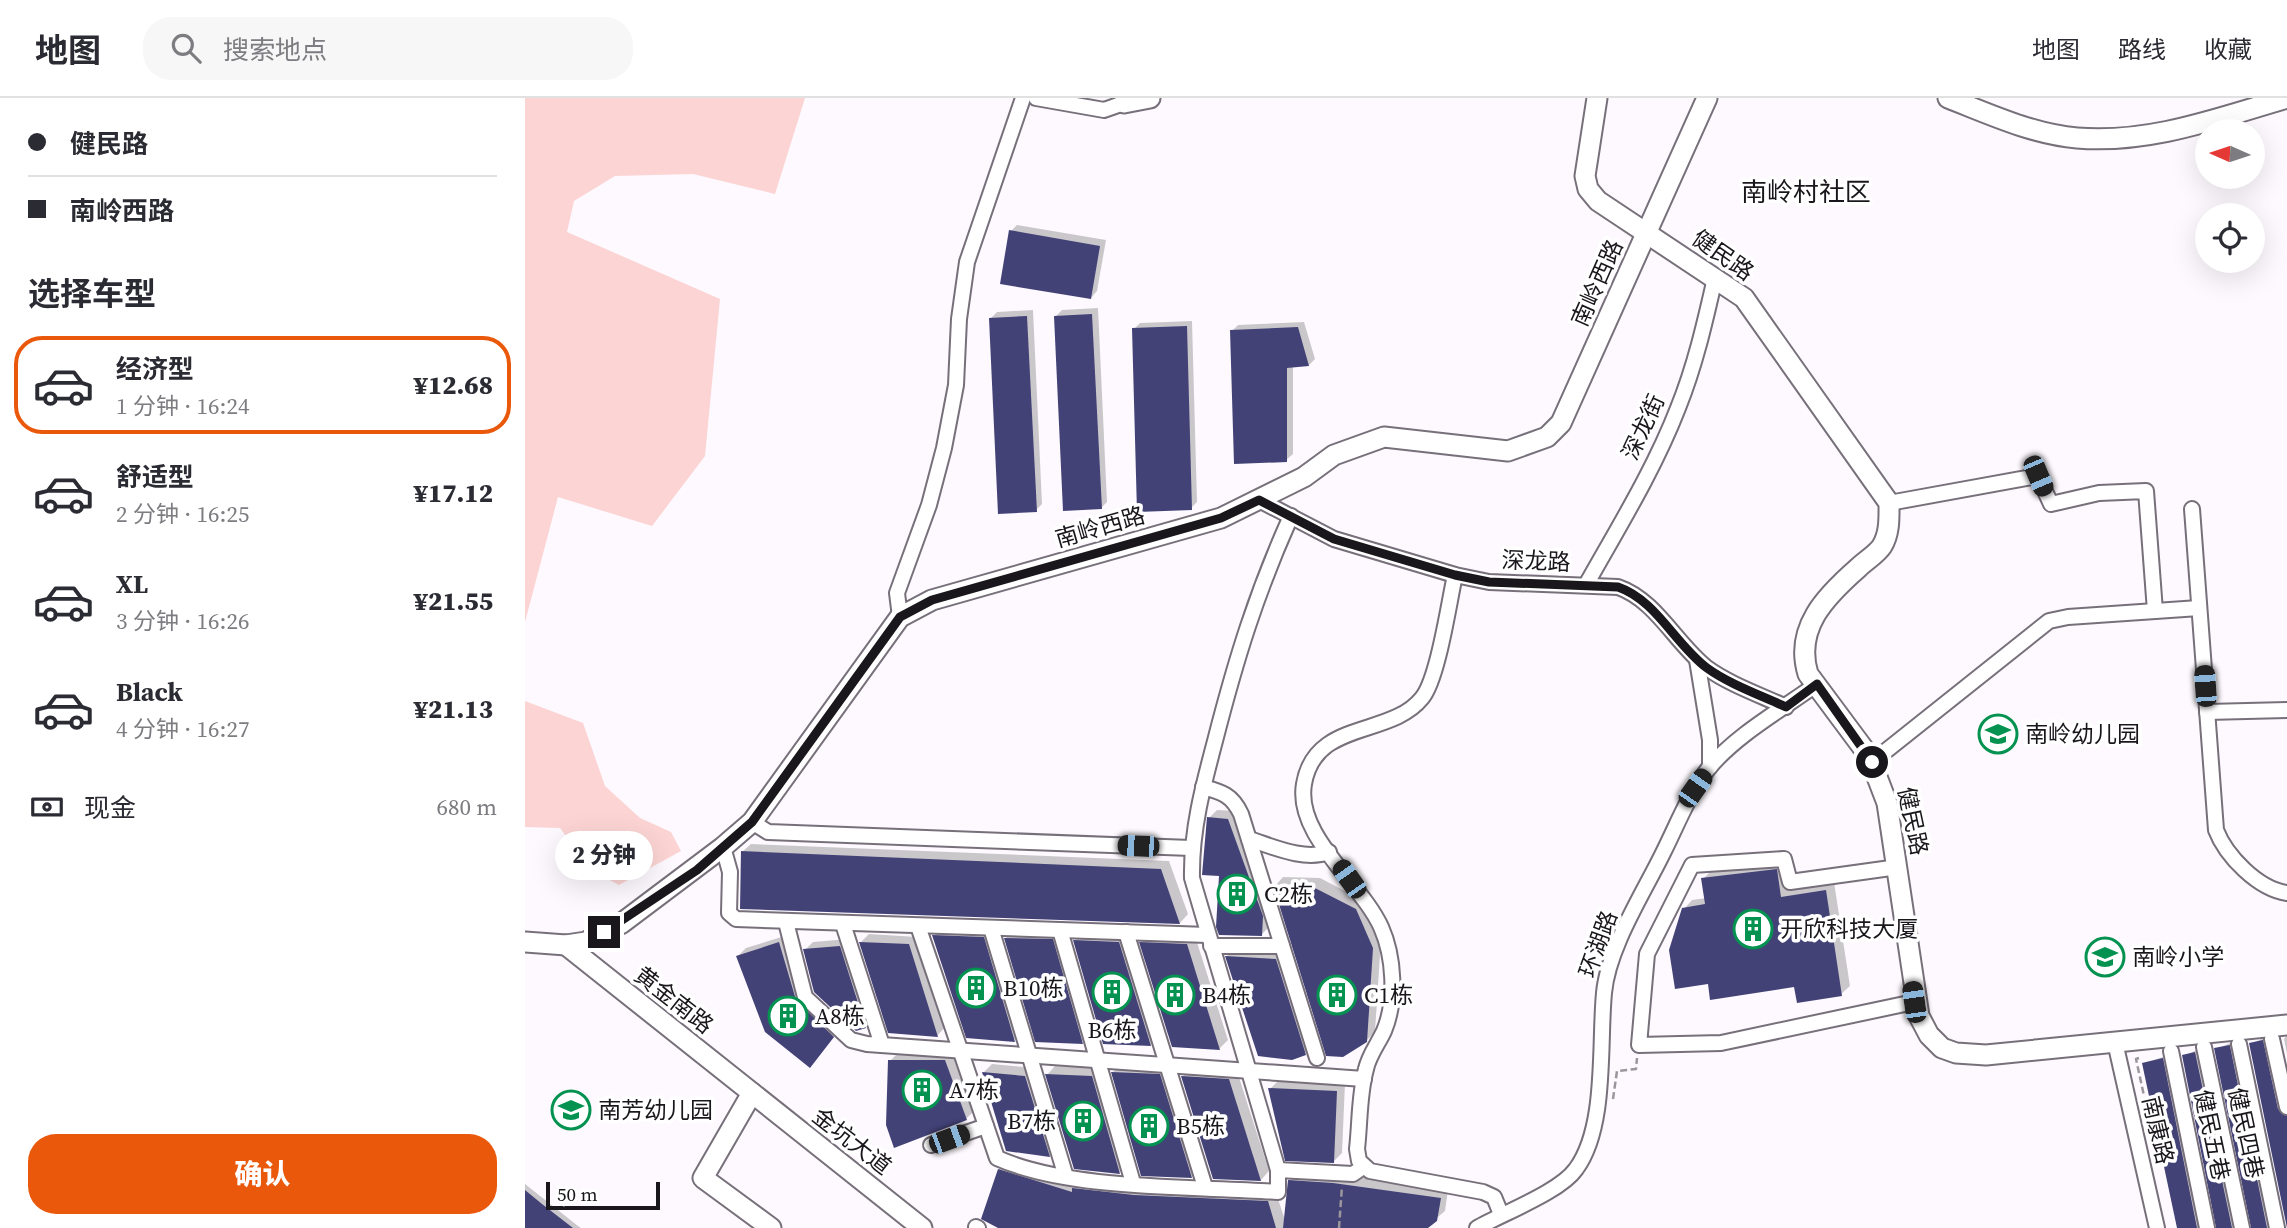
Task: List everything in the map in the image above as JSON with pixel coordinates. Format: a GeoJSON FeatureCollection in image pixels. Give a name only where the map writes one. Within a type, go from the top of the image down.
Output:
{"type":"FeatureCollection","features":[{"type":"Feature","properties":{"kind":"street"},"geometry":{"type":"LineString","coordinates":[[900,617],[897,593],[929,505],[944,448],[956,385],[959,319],[967,262],[1023,98]]}},
{"type":"Feature","properties":{"kind":"street"},"geometry":{"type":"LineString","coordinates":[[1037,98],[1104,110],[1150,98]]}},
{"type":"Feature","properties":{"kind":"street"},"geometry":{"type":"LineString","coordinates":[[1093,98],[1105,103],[1124,103]]}},
{"type":"Feature","properties":{"kind":"street","name":"健民路"},"geometry":{"type":"LineString","coordinates":[[1597,98],[1586,184],[1598,201],[1744,298],[1770,331],[1889,503],[1889,520],[1882,547],[1836,587],[1815,613],[1804,639],[1804,660],[1808,674],[1872,762],[1887,803],[1898,867],[1914,1002],[1929,1035],[1942,1048],[1956,1054],[2036,1051],[2287,1025]]}},
{"type":"Feature","properties":{"kind":"street","name":"南岭西路"},"geometry":{"type":"LineString","coordinates":[[566,945],[586,942],[622,923],[723,848],[752,822],[900,617],[932,600],[1221,518],[1304,477],[1334,455],[1384,437],[1508,451],[1547,437],[1561,423],[1707,98]]}},
{"type":"Feature","properties":{"kind":"street"},"geometry":{"type":"LineString","coordinates":[[1948,98],[2022,126],[2075,138],[2125,139],[2157,135],[2287,98]]}},
{"type":"Feature","properties":{"kind":"street","name":"深龙街"},"geometry":{"type":"LineString","coordinates":[[1585,585],[1635,497],[1678,408],[1704,329],[1715,278]]}},
{"type":"Feature","properties":{"kind":"street"},"geometry":{"type":"LineString","coordinates":[[1889,503],[2038,476],[2050,504],[2099,494],[2146,491],[2155,611]]}},
{"type":"Feature","properties":{"kind":"street","name":"深龙路"},"geometry":{"type":"LineString","coordinates":[[1259,500],[1334,539],[1455,575],[1489,582],[1618,587],[1631,591],[1709,670],[1786,707]]}},
{"type":"Feature","properties":{"kind":"street"},"geometry":{"type":"LineString","coordinates":[[2192,509],[2216,830],[2223,847],[2265,886],[2287,893]]}},
{"type":"Feature","properties":{"kind":"street"},"geometry":{"type":"LineString","coordinates":[[918,926],[996,1157],[1013,1165],[1066,1177],[1278,1192],[1278,1170],[1192,878],[1191,848],[1203,787],[1240,643],[1261,583],[1291,516]]}},
{"type":"Feature","properties":{"kind":"street"},"geometry":{"type":"LineString","coordinates":[[1455,575],[1425,695],[1411,711],[1398,718],[1375,723],[1333,741],[1318,752],[1304,784],[1305,812],[1317,837],[1380,926],[1389,954],[1392,979],[1389,1011],[1364,1079],[1357,1155],[1363,1167],[1370,1171],[1483,1192],[1494,1198],[1501,1214]]}},
{"type":"Feature","properties":{"kind":"street"},"geometry":{"type":"LineString","coordinates":[[1872,762],[2049,621],[2068,617],[2199,608]]}},
{"type":"Feature","properties":{"kind":"street"},"geometry":{"type":"LineString","coordinates":[[1697,660],[1710,740],[1710,767]]}},
{"type":"Feature","properties":{"kind":"street","name":"环湖路"},"geometry":{"type":"LineString","coordinates":[[1477,1228],[1559,1186],[1576,1169],[1591,1139],[1597,1099],[1604,990],[1612,958],[1695,788],[1710,767],[1817,684]]}},
{"type":"Feature","properties":{"kind":"street"},"geometry":{"type":"LineString","coordinates":[[2207,712],[2287,710]]}},
{"type":"Feature","properties":{"kind":"street"},"geometry":{"type":"LineString","coordinates":[[1203,787],[1234,799],[1317,1058]]}},
{"type":"Feature","properties":{"kind":"street"},"geometry":{"type":"LineString","coordinates":[[752,822],[768,832],[1191,848]]}},
{"type":"Feature","properties":{"kind":"street"},"geometry":{"type":"LineString","coordinates":[[1249,839],[1305,855],[1318,856],[1329,852]]}},
{"type":"Feature","properties":{"kind":"street"},"geometry":{"type":"LineString","coordinates":[[723,848],[730,872],[729,913],[736,919],[1126,932],[1282,946]]}},
{"type":"Feature","properties":{"kind":"street"},"geometry":{"type":"LineString","coordinates":[[1898,867],[1790,882],[1784,859],[1692,865],[1647,954],[1639,1045],[1721,1043],[1914,1002]]}},
{"type":"Feature","properties":{"kind":"street"},"geometry":{"type":"LineString","coordinates":[[786,922],[805,997],[851,1040],[882,1045],[1364,1079]]}},
{"type":"Feature","properties":{"kind":"street"},"geometry":{"type":"LineString","coordinates":[[843,924],[882,1045]]}},
{"type":"Feature","properties":{"kind":"street"},"geometry":{"type":"LineString","coordinates":[[991,928],[1066,1177]]}},
{"type":"Feature","properties":{"kind":"street"},"geometry":{"type":"LineString","coordinates":[[1060,930],[1133,1183]]}},
{"type":"Feature","properties":{"kind":"street"},"geometry":{"type":"LineString","coordinates":[[1126,932],[1205,1187]]}},
{"type":"Feature","properties":{"kind":"street"},"geometry":{"type":"LineString","coordinates":[[525,942],[566,945]]}},
{"type":"Feature","properties":{"kind":"street","name":"黄金南路"},"geometry":{"type":"LineString","coordinates":[[566,945],[752,1093]]}},
{"type":"Feature","properties":{"kind":"street"},"geometry":{"type":"LineString","coordinates":[[2272,1039],[2287,1107]]}},
{"type":"Feature","properties":{"kind":"street","name":"南康路"},"geometry":{"type":"LineString","coordinates":[[2115,1042],[2157,1228]]}},
{"type":"Feature","properties":{"kind":"street"},"geometry":{"type":"LineString","coordinates":[[2239,1044],[2277,1228]]}},
{"type":"Feature","properties":{"kind":"street","name":"健民四巷"},"geometry":{"type":"LineString","coordinates":[[2204,1047],[2242,1228]]}},
{"type":"Feature","properties":{"kind":"street","name":"健民五巷"},"geometry":{"type":"LineString","coordinates":[[2171,1051],[2207,1228]]}},
{"type":"Feature","properties":{"kind":"street"},"geometry":{"type":"LineString","coordinates":[[752,1093],[703,1178],[771,1228]]}},
{"type":"Feature","properties":{"kind":"street","name":"金坑大道"},"geometry":{"type":"LineString","coordinates":[[752,1093],[922,1228]]}},
{"type":"Feature","properties":{"kind":"street"},"geometry":{"type":"LineString","coordinates":[[931,1145],[986,1126]]}},
{"type":"Feature","properties":{"kind":"street"},"geometry":{"type":"LineString","coordinates":[[1278,1170],[1353,1174],[1363,1167]]}},
{"type":"Feature","properties":{"kind":"path"},"geometry":{"type":"LineString","coordinates":[[1597,1099],[1614,1099],[1617,1071],[1636,1069],[1639,1045]]}},
{"type":"Feature","properties":{"kind":"path"},"geometry":{"type":"LineString","coordinates":[[2144,1057],[2136,1059],[2156,1150]]}},
{"type":"Feature","properties":{"kind":"path"},"geometry":{"type":"LineString","coordinates":[[1339,1228],[1343,1173]]}},
{"type":"Feature","properties":{"kind":"shaded area"},"geometry":{"type":"Polygon","coordinates":[[[525,98],[805,98],[775,194],[693,174],[615,176],[574,201],[567,232],[720,299],[705,456],[652,526],[558,497],[525,622],[525,98]]]}},
{"type":"Feature","properties":{"kind":"shaded area"},"geometry":{"type":"Polygon","coordinates":[[[525,701],[583,723],[605,786],[640,818],[671,832],[681,851],[619,885],[591,870],[560,828],[525,827],[525,701]]]}},
{"type":"Feature","properties":{"kind":"building"},"geometry":{"type":"Polygon","coordinates":[[[1009,230],[1100,246],[1091,299],[1000,284],[1009,230]]]}},
{"type":"Feature","properties":{"kind":"building"},"geometry":{"type":"Polygon","coordinates":[[[1092,314],[1102,509],[1063,511],[1054,316],[1092,314]]]}},
{"type":"Feature","properties":{"kind":"building"},"geometry":{"type":"Polygon","coordinates":[[[1027,316],[1037,512],[998,514],[989,318],[1027,316]]]}},
{"type":"Feature","properties":{"kind":"building"},"geometry":{"type":"Polygon","coordinates":[[[1187,326],[1192,510],[1137,512],[1132,328],[1187,326]]]}},
{"type":"Feature","properties":{"kind":"building"},"geometry":{"type":"Polygon","coordinates":[[[1298,327],[1309,366],[1287,368],[1287,462],[1234,464],[1230,330],[1298,327]]]}},
{"type":"Feature","properties":{"kind":"building","name":"C2栋"},"geometry":{"type":"Polygon","coordinates":[[[1207,817],[1228,819],[1263,916],[1262,936],[1219,935],[1216,927],[1219,876],[1202,875],[1207,817]]]}},
{"type":"Feature","properties":{"kind":"building"},"geometry":{"type":"Polygon","coordinates":[[[741,851],[1161,869],[1180,924],[740,909],[741,851]]]}},
{"type":"Feature","properties":{"kind":"building","name":"开欣科技大厦"},"geometry":{"type":"Polygon","coordinates":[[[1777,869],[1781,897],[1826,890],[1842,996],[1797,1003],[1794,987],[1710,1000],[1708,984],[1675,989],[1669,950],[1682,908],[1705,904],[1701,878],[1777,869]]]}},
{"type":"Feature","properties":{"kind":"building","name":"C1栋"},"geometry":{"type":"Polygon","coordinates":[[[1273,885],[1311,886],[1356,909],[1373,948],[1367,1042],[1343,1057],[1326,1056],[1273,885]]]}},
{"type":"Feature","properties":{"kind":"building","name":"B10栋"},"geometry":{"type":"Polygon","coordinates":[[[932,935],[984,937],[1015,1042],[966,1038],[932,935]]]}},
{"type":"Feature","properties":{"kind":"building"},"geometry":{"type":"Polygon","coordinates":[[[1004,938],[1053,939],[1083,1044],[1035,1042],[1004,938]]]}},
{"type":"Feature","properties":{"kind":"building","name":"B6栋"},"geometry":{"type":"Polygon","coordinates":[[[1073,940],[1119,942],[1151,1046],[1103,1044],[1073,940]]]}},
{"type":"Feature","properties":{"kind":"building","name":"A8栋"},"geometry":{"type":"Polygon","coordinates":[[[779,942],[796,1000],[834,1037],[810,1068],[765,1032],[736,956],[779,942]]]}},
{"type":"Feature","properties":{"kind":"building"},"geometry":{"type":"Polygon","coordinates":[[[859,942],[909,944],[938,1037],[888,1033],[859,942]]]}},
{"type":"Feature","properties":{"kind":"building","name":"B4栋"},"geometry":{"type":"Polygon","coordinates":[[[1139,942],[1187,944],[1220,1050],[1172,1047],[1139,942]]]}},
{"type":"Feature","properties":{"kind":"building"},"geometry":{"type":"Polygon","coordinates":[[[840,946],[866,1028],[856,1031],[814,992],[803,949],[840,946]]]}},
{"type":"Feature","properties":{"kind":"building"},"geometry":{"type":"Polygon","coordinates":[[[1225,956],[1276,959],[1306,1055],[1292,1060],[1258,1056],[1225,956]]]}},
{"type":"Feature","properties":{"kind":"building"},"geometry":{"type":"Polygon","coordinates":[[[2263,1040],[2278,1109],[2287,1116],[2287,1228],[2249,1043],[2263,1040]]]}},
{"type":"Feature","properties":{"kind":"building"},"geometry":{"type":"Polygon","coordinates":[[[2230,1045],[2267,1228],[2251,1228],[2214,1048],[2230,1045]]]}},
{"type":"Feature","properties":{"kind":"building"},"geometry":{"type":"Polygon","coordinates":[[[2195,1052],[2232,1228],[2216,1228],[2182,1055],[2195,1052]]]}},
{"type":"Feature","properties":{"kind":"building"},"geometry":{"type":"Polygon","coordinates":[[[2163,1058],[2197,1228],[2177,1228],[2142,1063],[2163,1058]]]}},
{"type":"Feature","properties":{"kind":"building","name":"A7栋"},"geometry":{"type":"Polygon","coordinates":[[[888,1060],[945,1060],[967,1120],[894,1148],[886,1125],[888,1060]]]}},
{"type":"Feature","properties":{"kind":"building"},"geometry":{"type":"Polygon","coordinates":[[[982,1072],[1025,1076],[1050,1157],[1006,1151],[982,1072]]]}},
{"type":"Feature","properties":{"kind":"building","name":"B5栋"},"geometry":{"type":"Polygon","coordinates":[[[1111,1072],[1160,1074],[1192,1178],[1141,1176],[1111,1072]]]}},
{"type":"Feature","properties":{"kind":"building","name":"B7栋"},"geometry":{"type":"Polygon","coordinates":[[[1045,1074],[1092,1076],[1120,1174],[1074,1169],[1045,1074]]]}},
{"type":"Feature","properties":{"kind":"building"},"geometry":{"type":"Polygon","coordinates":[[[1181,1076],[1229,1079],[1261,1181],[1213,1179],[1181,1076]]]}},
{"type":"Feature","properties":{"kind":"building"},"geometry":{"type":"Polygon","coordinates":[[[1268,1088],[1337,1091],[1334,1163],[1285,1161],[1268,1088]]]}},
{"type":"Feature","properties":{"kind":"building"},"geometry":{"type":"Polygon","coordinates":[[[998,1169],[1072,1192],[1072,1188],[1134,1195],[1268,1201],[1276,1228],[998,1228],[981,1219],[998,1169]]]}},
{"type":"Feature","properties":{"kind":"building"},"geometry":{"type":"Polygon","coordinates":[[[1288,1180],[1333,1183],[1441,1198],[1437,1221],[1428,1228],[1283,1228],[1288,1180]]]}},
{"type":"Feature","properties":{"kind":"building"},"geometry":{"type":"Polygon","coordinates":[[[525,1190],[542,1204],[573,1228],[525,1228],[525,1190]]]}},
{"type":"Feature","properties":{"kind":"place","name":"南岭幼儿园"},"geometry":{"type":"Point","coordinates":[1998,734]}},
{"type":"Feature","properties":{"kind":"place","name":"C2栋"},"geometry":{"type":"Point","coordinates":[1237,894]}},
{"type":"Feature","properties":{"kind":"place","name":"开欣科技大厦"},"geometry":{"type":"Point","coordinates":[1753,929]}},
{"type":"Feature","properties":{"kind":"place","name":"南岭小学"},"geometry":{"type":"Point","coordinates":[2105,957]}},
{"type":"Feature","properties":{"kind":"place","name":"B10栋"},"geometry":{"type":"Point","coordinates":[976,988]}},
{"type":"Feature","properties":{"kind":"place","name":"B6栋"},"geometry":{"type":"Point","coordinates":[1112,992]}},
{"type":"Feature","properties":{"kind":"place","name":"B4栋"},"geometry":{"type":"Point","coordinates":[1175,995]}},
{"type":"Feature","properties":{"kind":"place","name":"C1栋"},"geometry":{"type":"Point","coordinates":[1337,995]}},
{"type":"Feature","properties":{"kind":"place","name":"A8栋"},"geometry":{"type":"Point","coordinates":[788,1016]}},
{"type":"Feature","properties":{"kind":"place","name":"A7栋"},"geometry":{"type":"Point","coordinates":[922,1090]}},
{"type":"Feature","properties":{"kind":"place","name":"南芳幼儿园"},"geometry":{"type":"Point","coordinates":[571,1110]}},
{"type":"Feature","properties":{"kind":"place","name":"B7栋"},"geometry":{"type":"Point","coordinates":[1083,1121]}},
{"type":"Feature","properties":{"kind":"place","name":"B5栋"},"geometry":{"type":"Point","coordinates":[1149,1126]}},
{"type":"Feature","properties":{"kind":"district","name":"南岭村社区"},"geometry":{"type":"Point","coordinates":[1806,192]}},
{"type":"Feature","properties":{"kind":"route"},"geometry":{"type":"LineString","coordinates":[[604,932],[622,923],[697,870],[752,822],[900,617],[932,600],[1221,518],[1259,500],[1334,539],[1455,575],[1489,582],[1618,587],[1631,591],[1659,618],[1685,650],[1709,670],[1786,707],[1817,684],[1872,762]]}}]}
